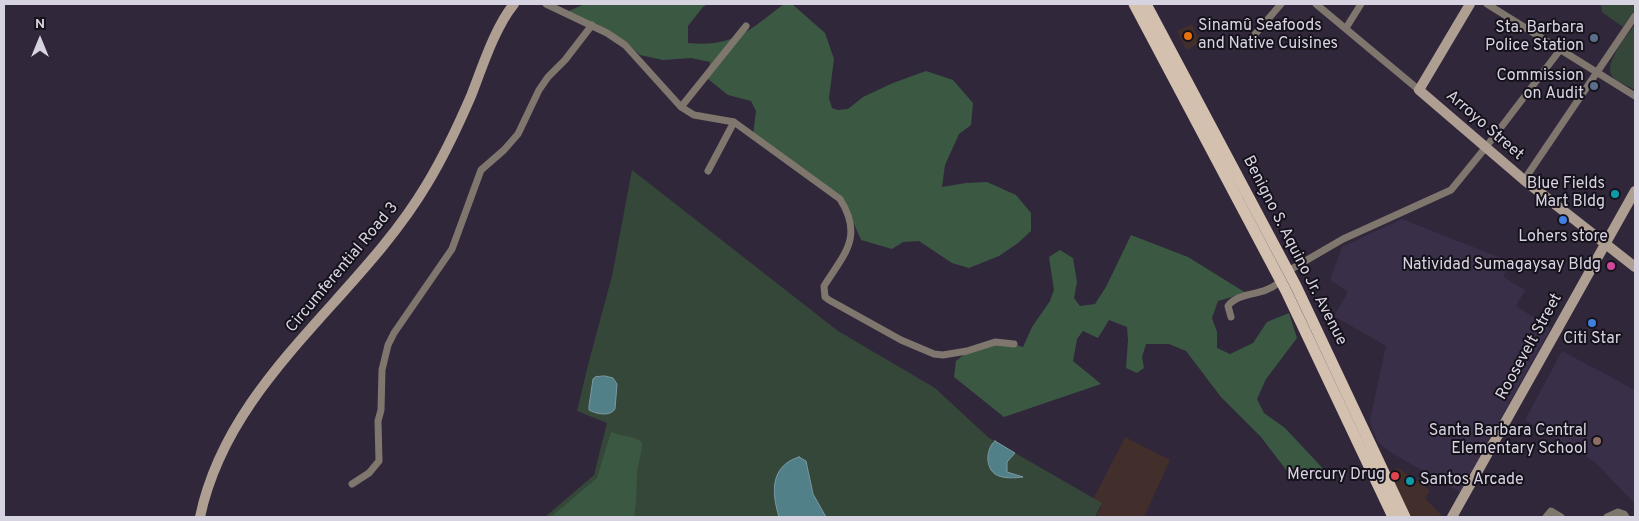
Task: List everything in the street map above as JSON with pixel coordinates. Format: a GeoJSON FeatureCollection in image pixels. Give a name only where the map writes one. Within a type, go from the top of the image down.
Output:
{"type":"FeatureCollection","features":[{"type":"Feature","properties":{"kind":"main road","name":"Circumferential Road 3"},"geometry":{"type":"LineString","coordinates":[[200,517],[215,468],[229,438],[249,406],[270,376],[406,218],[427,185],[456,130],[497,33],[514,4]]}},
{"type":"Feature","properties":{"kind":"main road","name":"Benigno S. Aquino Jr. Avenue"},"geometry":{"type":"LineString","coordinates":[[1134,4],[1197,110],[1288,271],[1393,509]]}},
{"type":"Feature","properties":{"kind":"main road","name":"Benigno S. Aquino Jr. Avenue"},"geometry":{"type":"LineString","coordinates":[[1146,4],[1280,282],[1393,509],[1405,517]]}},
{"type":"Feature","properties":{"kind":"main road"},"geometry":{"type":"LineString","coordinates":[[1420,90],[1470,4]]}},
{"type":"Feature","properties":{"kind":"main road","name":"Arroyo Street"},"geometry":{"type":"LineString","coordinates":[[1420,90],[1524,180],[1635,267]]}},
{"type":"Feature","properties":{"kind":"main road","name":"Roosevelt Street"},"geometry":{"type":"LineString","coordinates":[[1452,517],[1635,190]]}},
{"type":"Feature","properties":{"kind":"street"},"geometry":{"type":"LineString","coordinates":[[546,4],[592,25],[625,45],[681,106],[694,115],[734,122],[840,199],[851,221],[850,243],[824,286],[825,297],[829,300],[901,340],[934,354],[943,355],[967,351],[995,342],[1014,344]]}},
{"type":"Feature","properties":{"kind":"street"},"geometry":{"type":"LineString","coordinates":[[1250,40],[1281,4]]}},
{"type":"Feature","properties":{"kind":"street","name":"Arroyo Street"},"geometry":{"type":"LineString","coordinates":[[1316,4],[1420,90]]}},
{"type":"Feature","properties":{"kind":"street"},"geometry":{"type":"LineString","coordinates":[[1346,28],[1362,4]]}},
{"type":"Feature","properties":{"kind":"street"},"geometry":{"type":"LineString","coordinates":[[1487,4],[1635,96]]}},
{"type":"Feature","properties":{"kind":"street"},"geometry":{"type":"LineString","coordinates":[[1524,180],[1635,16]]}},
{"type":"Feature","properties":{"kind":"street"},"geometry":{"type":"LineString","coordinates":[[352,484],[369,473],[379,461],[378,421],[381,410],[382,370],[388,345],[394,333],[452,248],[481,170],[504,150],[518,134],[539,90],[592,25]]}},
{"type":"Feature","properties":{"kind":"street"},"geometry":{"type":"LineString","coordinates":[[681,106],[746,26]]}},
{"type":"Feature","properties":{"kind":"street"},"geometry":{"type":"LineString","coordinates":[[1288,271],[1343,239],[1451,190],[1560,50]]}},
{"type":"Feature","properties":{"kind":"street"},"geometry":{"type":"LineString","coordinates":[[708,171],[734,122]]}},
{"type":"Feature","properties":{"kind":"street"},"geometry":{"type":"LineString","coordinates":[[1231,317],[1228,306],[1231,302],[1266,290],[1280,282]]}},
{"type":"Feature","properties":{"kind":"street"},"geometry":{"type":"LineString","coordinates":[[1546,517],[1553,511],[1561,517]]}},
{"type":"Feature","properties":{"kind":"street"},"geometry":{"type":"LineString","coordinates":[[1607,517],[1618,512],[1626,517]]}},
{"type":"Feature","properties":{"kind":"shaded area"},"geometry":{"type":"Polygon","coordinates":[[[585,4],[707,4],[688,26],[688,43],[704,44],[717,43],[740,35],[784,4],[792,4],[825,33],[834,59],[829,98],[832,108],[838,110],[848,109],[863,97],[926,71],[953,80],[973,103],[971,125],[959,134],[945,165],[942,187],[987,182],[1016,195],[1031,213],[1031,231],[999,256],[969,268],[952,263],[919,241],[903,242],[892,249],[861,240],[844,201],[753,136],[756,111],[751,101],[728,95],[708,79],[710,62],[691,58],[663,60],[640,55],[625,41],[564,13],[585,4]]]}},
{"type":"Feature","properties":{"kind":"shaded area"},"geometry":{"type":"Polygon","coordinates":[[[1601,4],[1635,4],[1635,10],[1623,27],[1602,12],[1601,4]]]}},
{"type":"Feature","properties":{"kind":"shaded area"},"geometry":{"type":"Polygon","coordinates":[[[1192,24],[1201,43],[1186,50],[1177,31],[1192,24]]]}},
{"type":"Feature","properties":{"kind":"shaded area"},"geometry":{"type":"Polygon","coordinates":[[[1635,24],[1635,90],[1614,78],[1610,70],[1613,57],[1635,24]]]}},
{"type":"Feature","properties":{"kind":"shaded area"},"geometry":{"type":"Polygon","coordinates":[[[632,170],[838,331],[935,388],[989,438],[1102,503],[1095,517],[545,517],[594,475],[607,423],[577,411],[612,276],[632,170]]]}},
{"type":"Feature","properties":{"kind":"shaded area"},"geometry":{"type":"Polygon","coordinates":[[[1402,219],[1511,262],[1503,277],[1525,290],[1516,306],[1551,328],[1460,492],[1390,452],[1378,442],[1370,420],[1386,346],[1334,316],[1348,292],[1330,280],[1342,247],[1402,219]]]}},
{"type":"Feature","properties":{"kind":"shaded area"},"geometry":{"type":"Polygon","coordinates":[[[1131,235],[1188,257],[1246,293],[1218,301],[1212,318],[1217,332],[1217,348],[1230,354],[1253,343],[1267,322],[1289,313],[1297,338],[1266,379],[1257,399],[1264,413],[1285,428],[1329,475],[1290,475],[1261,437],[1221,397],[1186,351],[1169,344],[1146,344],[1142,357],[1144,368],[1137,373],[1126,368],[1127,327],[1109,320],[1098,338],[1083,331],[1077,339],[1073,361],[1101,384],[1004,417],[954,377],[956,361],[972,348],[1000,340],[1023,347],[1032,327],[1050,301],[1054,290],[1049,257],[1060,250],[1073,258],[1077,282],[1074,298],[1080,306],[1095,304],[1106,287],[1131,235]]]}},
{"type":"Feature","properties":{"kind":"shaded area","name":"Santa Barbara Central Elementary School"},"geometry":{"type":"Polygon","coordinates":[[[1562,351],[1635,390],[1635,504],[1595,462],[1525,420],[1562,351]]]}},
{"type":"Feature","properties":{"kind":"shaded area"},"geometry":{"type":"Polygon","coordinates":[[[605,376],[613,378],[617,384],[615,409],[610,413],[595,413],[589,410],[593,379],[605,376]]]}},
{"type":"Feature","properties":{"kind":"shaded area"},"geometry":{"type":"Polygon","coordinates":[[[611,432],[642,442],[637,473],[634,517],[551,517],[597,478],[611,432]]]}},
{"type":"Feature","properties":{"kind":"shaded area"},"geometry":{"type":"Polygon","coordinates":[[[1125,437],[1170,460],[1144,517],[1096,517],[1102,505],[1093,500],[1125,437]]]}},
{"type":"Feature","properties":{"kind":"shaded area"},"geometry":{"type":"Polygon","coordinates":[[[995,441],[1015,453],[1007,462],[1007,472],[1023,477],[1001,477],[992,471],[988,462],[988,453],[995,441]]]}},
{"type":"Feature","properties":{"kind":"shaded area"},"geometry":{"type":"Polygon","coordinates":[[[799,457],[806,461],[813,494],[826,517],[779,517],[775,499],[775,482],[782,467],[789,461],[799,457]]]}},
{"type":"Feature","properties":{"kind":"shaded area"},"geometry":{"type":"Polygon","coordinates":[[[1398,468],[1430,490],[1425,498],[1443,517],[1410,517],[1388,472],[1398,468]]]}},
{"type":"Feature","properties":{"kind":"place","name":"Sinamû Seafoods and Native Cuisines"},"geometry":{"type":"Point","coordinates":[1188,36]}},
{"type":"Feature","properties":{"kind":"place","name":"Sta. Barbara Police Station"},"geometry":{"type":"Point","coordinates":[1594,38]}},
{"type":"Feature","properties":{"kind":"place","name":"Commission on Audit"},"geometry":{"type":"Point","coordinates":[1594,86]}},
{"type":"Feature","properties":{"kind":"place","name":"Blue Fields Mart Bldg"},"geometry":{"type":"Point","coordinates":[1615,194]}},
{"type":"Feature","properties":{"kind":"place","name":"Lohers store"},"geometry":{"type":"Point","coordinates":[1563,220]}},
{"type":"Feature","properties":{"kind":"place","name":"Natividad Sumagaysay Bldg"},"geometry":{"type":"Point","coordinates":[1611,266]}},
{"type":"Feature","properties":{"kind":"place","name":"Citi Star"},"geometry":{"type":"Point","coordinates":[1592,323]}},
{"type":"Feature","properties":{"kind":"place","name":"Santa Barbara Central Elementary School"},"geometry":{"type":"Point","coordinates":[1597,441]}},
{"type":"Feature","properties":{"kind":"place","name":"Mercury Drug"},"geometry":{"type":"Point","coordinates":[1395,476]}},
{"type":"Feature","properties":{"kind":"place","name":"Santos Arcade"},"geometry":{"type":"Point","coordinates":[1410,481]}}]}
